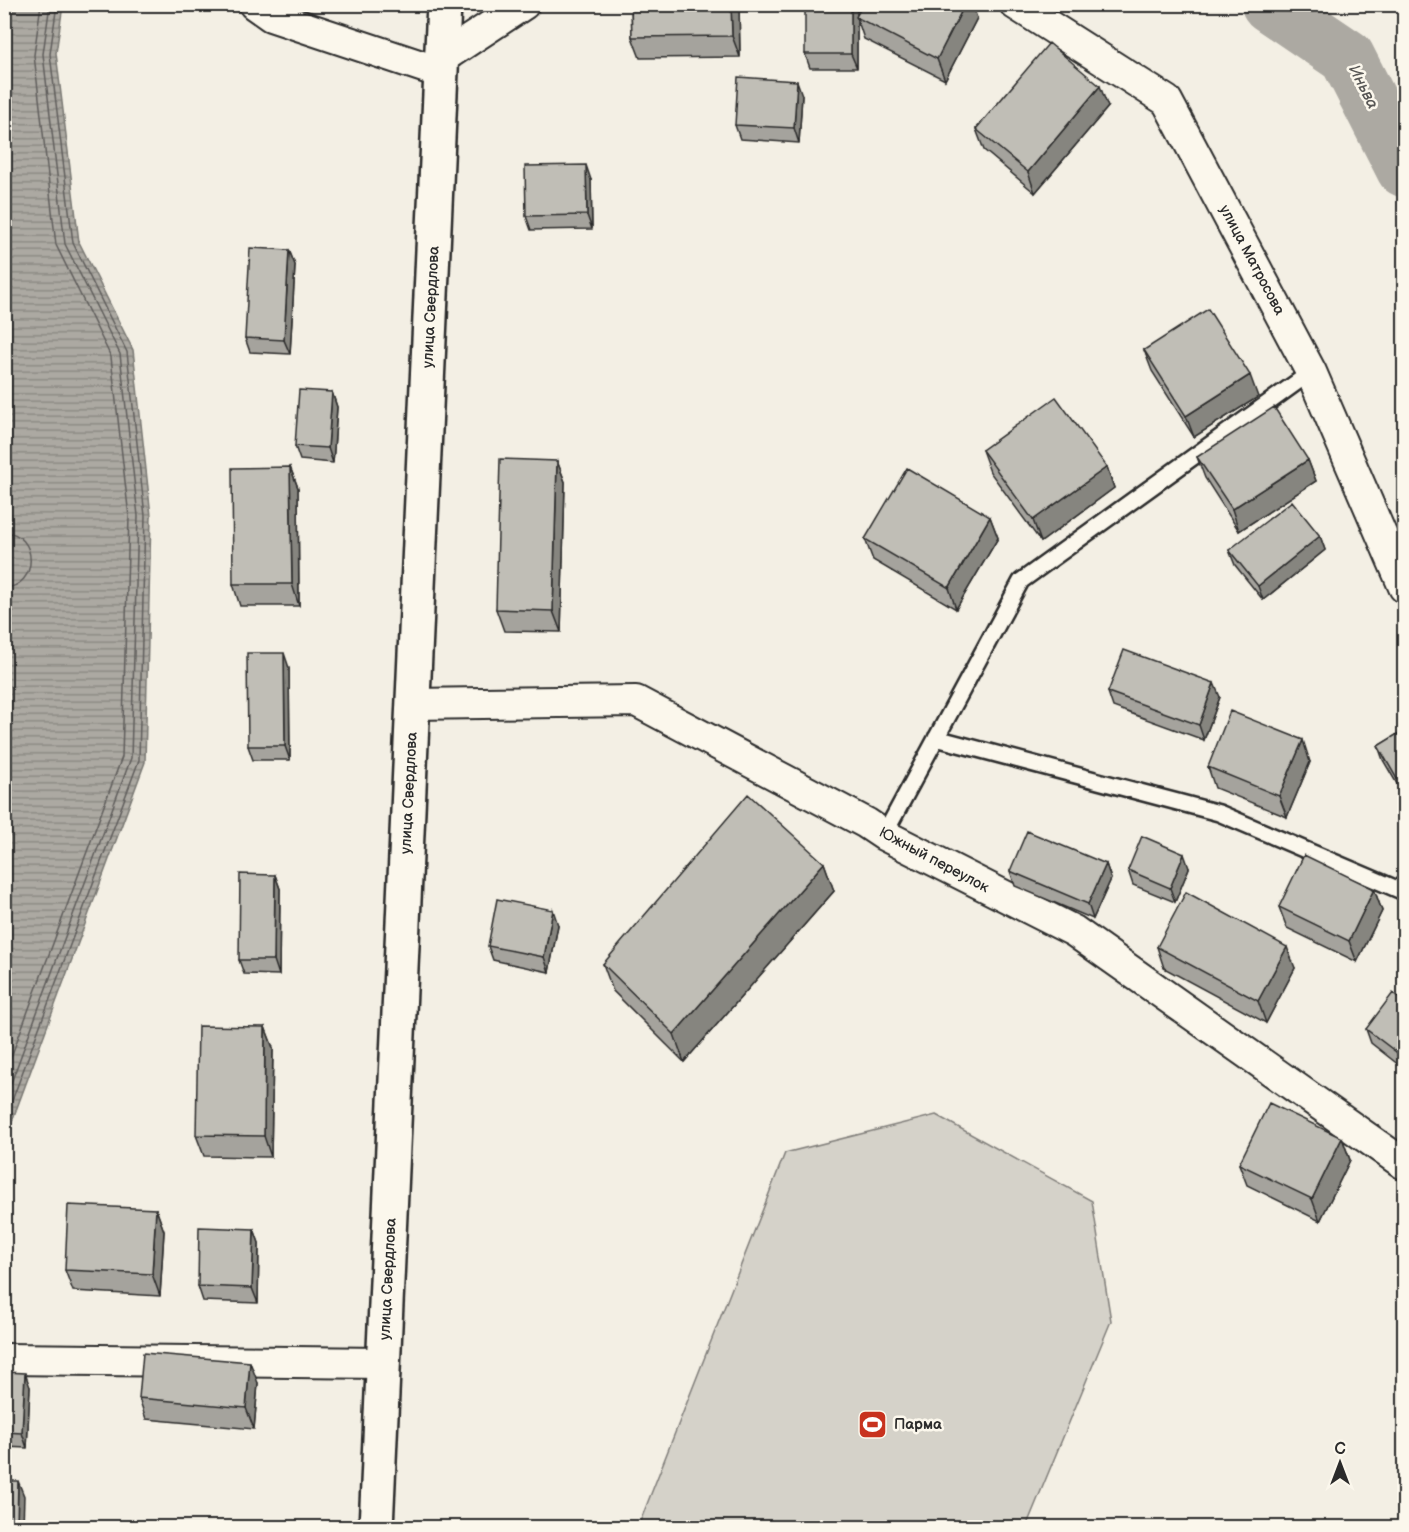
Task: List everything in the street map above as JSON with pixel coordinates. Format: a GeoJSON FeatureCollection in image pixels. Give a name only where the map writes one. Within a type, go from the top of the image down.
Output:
{"type":"FeatureCollection","features":[{"type":"Feature","properties":{"kind":"main road","name":"улица Свердлова"},"geometry":{"type":"LineString","coordinates":[[376,1527],[444,4]]}},
{"type":"Feature","properties":{"kind":"street"},"geometry":{"type":"LineString","coordinates":[[254,4],[271,16],[442,66],[524,4]]}},
{"type":"Feature","properties":{"kind":"street","name":"улица Матросова"},"geometry":{"type":"LineString","coordinates":[[1015,4],[1167,101],[1311,372],[1404,587]]}},
{"type":"Feature","properties":{"kind":"street","name":"Южный переулок"},"geometry":{"type":"LineString","coordinates":[[413,704],[636,700],[866,822],[884,835],[1074,932],[1404,1164]]}},
{"type":"Feature","properties":{"kind":"street"},"geometry":{"type":"LineString","coordinates":[[4,1359],[384,1363]]}},
{"type":"Feature","properties":{"kind":"lane"},"geometry":{"type":"LineString","coordinates":[[884,835],[1022,581],[1311,372]]}},
{"type":"Feature","properties":{"kind":"lane"},"geometry":{"type":"LineString","coordinates":[[936,738],[1219,813],[1404,892]]}},
{"type":"Feature","properties":{"kind":"shaded area","name":"Парма"},"geometry":{"type":"Polygon","coordinates":[[[936,1115],[1092,1201],[1111,1321],[1026,1527],[638,1527],[785,1153],[936,1115]]]}},
{"type":"Feature","properties":{"kind":"water"},"geometry":{"type":"Polygon","coordinates":[[[5,4],[63,5],[56,53],[79,242],[133,350],[151,516],[145,762],[11,1124],[5,1132],[4,588],[8,559],[4,536],[5,4]]]}},
{"type":"Feature","properties":{"kind":"building"},"geometry":{"type":"Polygon","coordinates":[[[631,4],[731,4],[732,36],[632,37],[631,4]]]}},
{"type":"Feature","properties":{"kind":"building"},"geometry":{"type":"Polygon","coordinates":[[[805,4],[851,4],[851,54],[805,54],[805,4]]]}},
{"type":"Feature","properties":{"kind":"building"},"geometry":{"type":"Polygon","coordinates":[[[863,4],[965,4],[937,59],[856,17],[863,4]]]}},
{"type":"Feature","properties":{"kind":"building"},"geometry":{"type":"Polygon","coordinates":[[[1049,43],[1100,86],[1028,172],[976,129],[1049,43]]]}},
{"type":"Feature","properties":{"kind":"building"},"geometry":{"type":"Polygon","coordinates":[[[738,77],[797,81],[794,128],[735,125],[738,77]]]}},
{"type":"Feature","properties":{"kind":"building"},"geometry":{"type":"Polygon","coordinates":[[[586,165],[587,215],[526,216],[525,166],[586,165]]]}},
{"type":"Feature","properties":{"kind":"building"},"geometry":{"type":"Polygon","coordinates":[[[250,248],[289,250],[284,340],[245,338],[250,248]]]}},
{"type":"Feature","properties":{"kind":"building"},"geometry":{"type":"Polygon","coordinates":[[[1208,309],[1250,375],[1186,416],[1144,350],[1208,309]]]}},
{"type":"Feature","properties":{"kind":"building"},"geometry":{"type":"Polygon","coordinates":[[[299,390],[332,392],[328,448],[295,446],[299,390]]]}},
{"type":"Feature","properties":{"kind":"building"},"geometry":{"type":"Polygon","coordinates":[[[1056,397],[1107,467],[1033,520],[982,450],[1056,397]]]}},
{"type":"Feature","properties":{"kind":"building"},"geometry":{"type":"Polygon","coordinates":[[[1274,407],[1308,460],[1232,509],[1197,457],[1274,407]]]}},
{"type":"Feature","properties":{"kind":"building"},"geometry":{"type":"Polygon","coordinates":[[[500,459],[557,461],[553,611],[496,609],[500,459]]]}},
{"type":"Feature","properties":{"kind":"building"},"geometry":{"type":"Polygon","coordinates":[[[290,467],[292,584],[233,584],[232,468],[290,467]]]}},
{"type":"Feature","properties":{"kind":"building"},"geometry":{"type":"Polygon","coordinates":[[[907,468],[990,517],[949,588],[865,539],[907,468]]]}},
{"type":"Feature","properties":{"kind":"building"},"geometry":{"type":"Polygon","coordinates":[[[1292,501],[1320,536],[1258,586],[1229,550],[1292,501]]]}},
{"type":"Feature","properties":{"kind":"building"},"geometry":{"type":"Polygon","coordinates":[[[1124,650],[1214,683],[1199,725],[1108,692],[1124,650]]]}},
{"type":"Feature","properties":{"kind":"building"},"geometry":{"type":"Polygon","coordinates":[[[247,653],[284,653],[285,746],[248,746],[247,653]]]}},
{"type":"Feature","properties":{"kind":"building"},"geometry":{"type":"Polygon","coordinates":[[[1230,711],[1303,740],[1279,796],[1208,767],[1230,711]]]}},
{"type":"Feature","properties":{"kind":"building"},"geometry":{"type":"Polygon","coordinates":[[[1404,730],[1404,791],[1378,746],[1404,730]]]}},
{"type":"Feature","properties":{"kind":"building"},"geometry":{"type":"Polygon","coordinates":[[[748,794],[824,863],[674,1034],[603,964],[748,794]]]}},
{"type":"Feature","properties":{"kind":"building"},"geometry":{"type":"Polygon","coordinates":[[[1027,831],[1106,864],[1088,904],[1010,871],[1027,831]]]}},
{"type":"Feature","properties":{"kind":"building"},"geometry":{"type":"Polygon","coordinates":[[[1142,836],[1184,854],[1170,888],[1128,870],[1142,836]]]}},
{"type":"Feature","properties":{"kind":"building"},"geometry":{"type":"Polygon","coordinates":[[[1304,855],[1374,889],[1349,941],[1279,907],[1304,855]]]}},
{"type":"Feature","properties":{"kind":"building"},"geometry":{"type":"Polygon","coordinates":[[[240,874],[275,875],[274,960],[239,960],[240,874]]]}},
{"type":"Feature","properties":{"kind":"building"},"geometry":{"type":"Polygon","coordinates":[[[1186,892],[1287,947],[1258,1001],[1157,947],[1186,892]]]}},
{"type":"Feature","properties":{"kind":"building"},"geometry":{"type":"Polygon","coordinates":[[[497,899],[553,910],[544,957],[488,946],[497,899]]]}},
{"type":"Feature","properties":{"kind":"building"},"geometry":{"type":"Polygon","coordinates":[[[1393,993],[1404,1002],[1404,1058],[1366,1029],[1393,993]]]}},
{"type":"Feature","properties":{"kind":"building"},"geometry":{"type":"Polygon","coordinates":[[[198,1026],[265,1027],[264,1136],[196,1135],[198,1026]]]}},
{"type":"Feature","properties":{"kind":"building"},"geometry":{"type":"Polygon","coordinates":[[[1269,1103],[1342,1138],[1312,1199],[1239,1164],[1269,1103]]]}},
{"type":"Feature","properties":{"kind":"building"},"geometry":{"type":"Polygon","coordinates":[[[68,1205],[156,1209],[152,1274],[65,1270],[68,1205]]]}},
{"type":"Feature","properties":{"kind":"building"},"geometry":{"type":"Polygon","coordinates":[[[199,1227],[254,1229],[252,1288],[198,1286],[199,1227]]]}},
{"type":"Feature","properties":{"kind":"building"},"geometry":{"type":"Polygon","coordinates":[[[143,1353],[250,1362],[246,1408],[139,1398],[143,1353]]]}},
{"type":"Feature","properties":{"kind":"building"},"geometry":{"type":"Polygon","coordinates":[[[4,1372],[25,1373],[22,1433],[4,1432],[4,1372]]]}},
{"type":"Feature","properties":{"kind":"building"},"geometry":{"type":"Polygon","coordinates":[[[4,1481],[18,1481],[17,1527],[4,1527],[4,1481]]]}},
{"type":"Feature","properties":{"kind":"waterway","name":"Иньва"},"geometry":{"type":"LineString","coordinates":[[1269,4],[1347,57],[1404,169]]}},
{"type":"Feature","properties":{"kind":"place","name":"Парма"},"geometry":{"type":"Point","coordinates":[873,1424]}}]}
